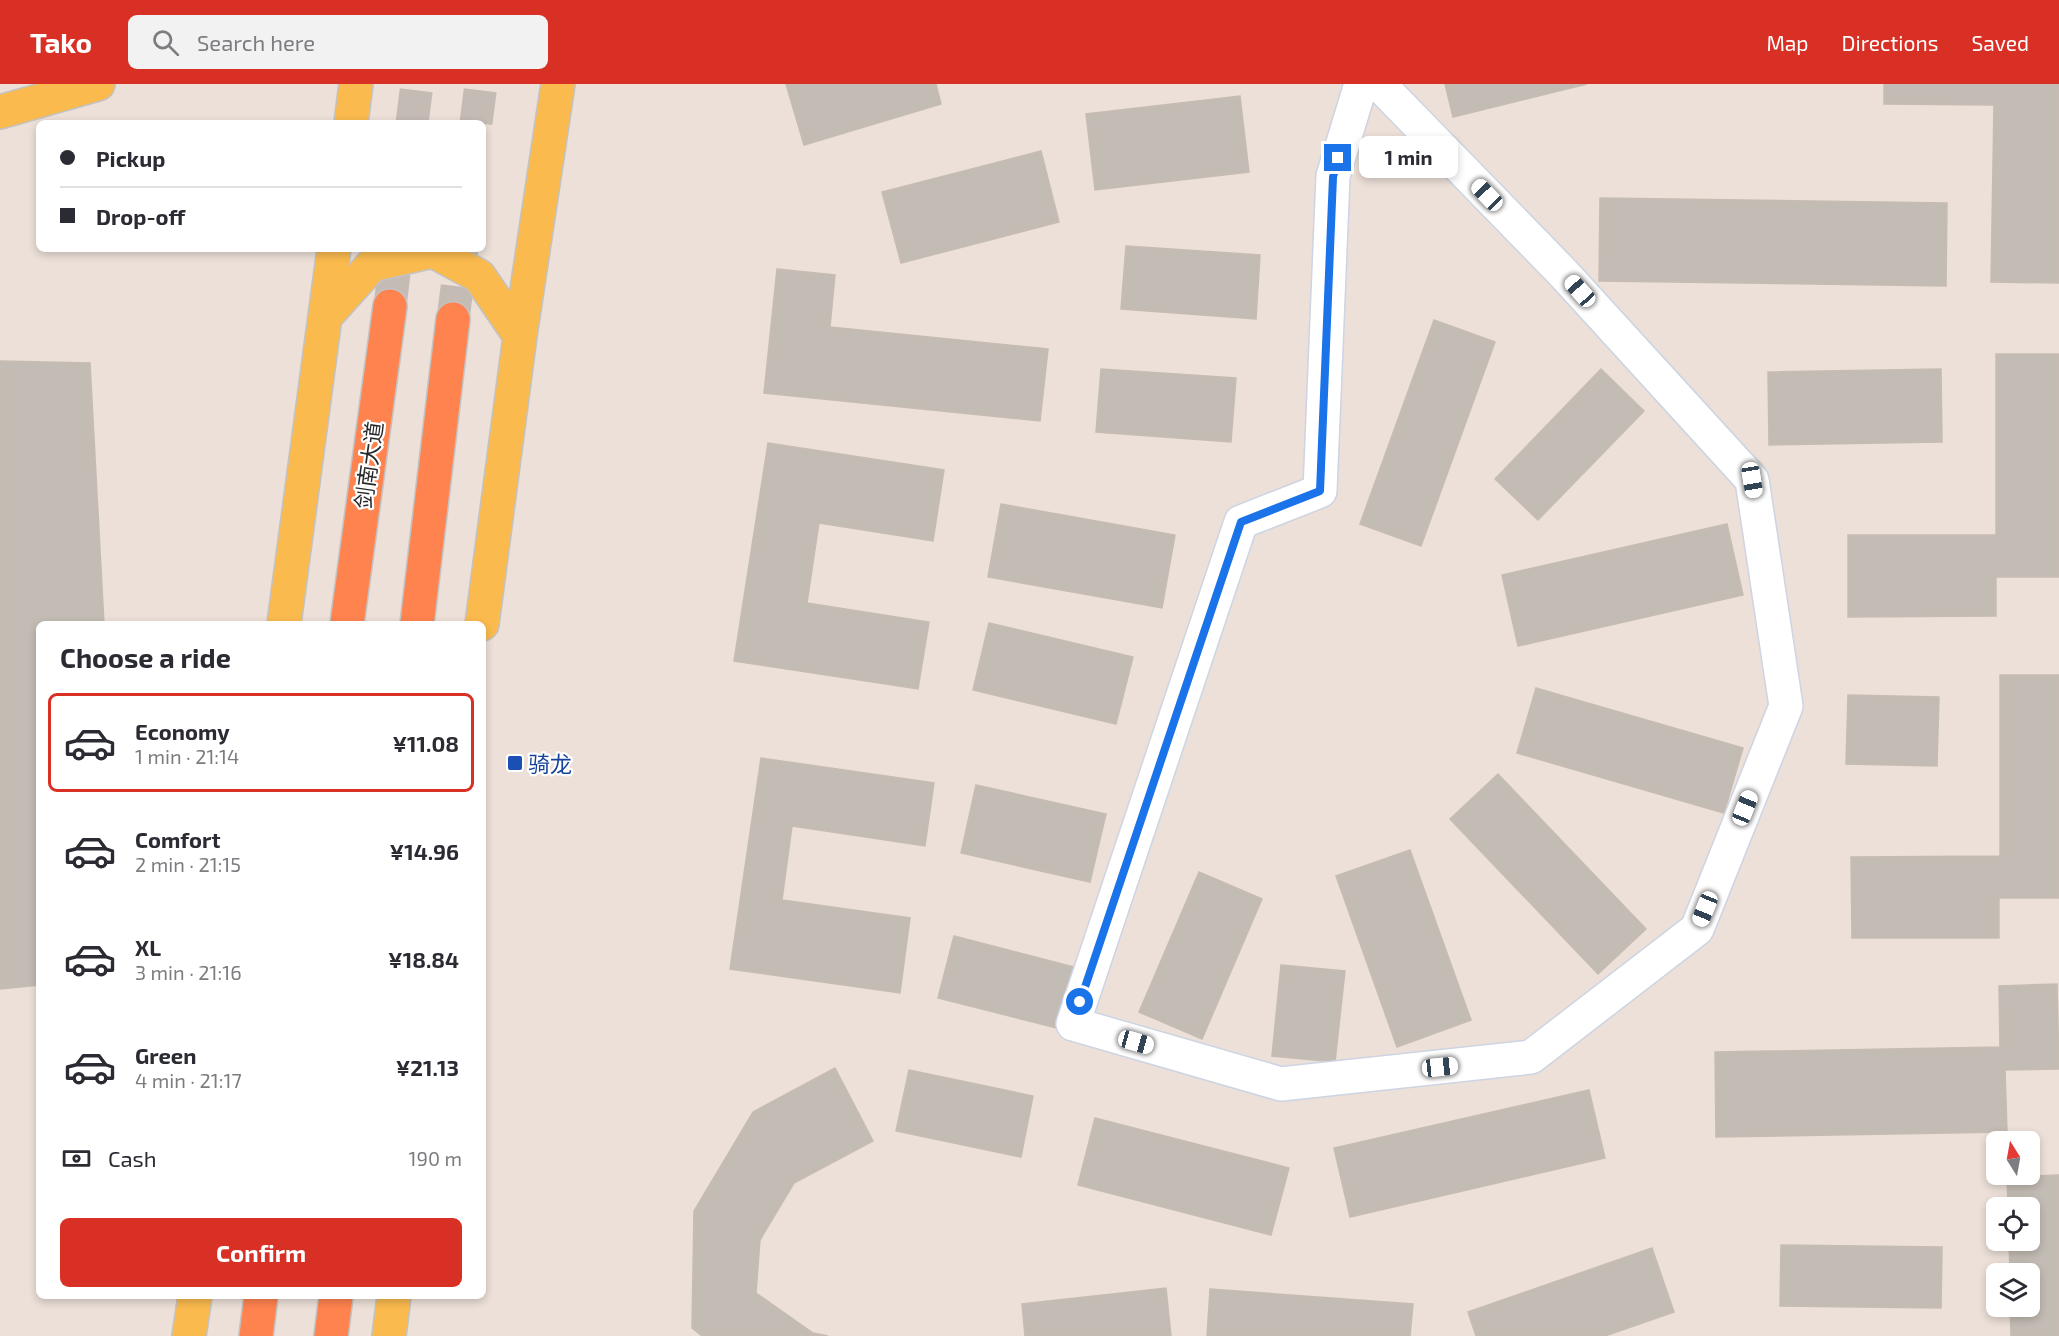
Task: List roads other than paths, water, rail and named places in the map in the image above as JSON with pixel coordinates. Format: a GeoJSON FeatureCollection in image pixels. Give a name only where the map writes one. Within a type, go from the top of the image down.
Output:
{"type":"FeatureCollection","features":[{"type":"Feature","properties":{"kind":"highway","name":"剑南大道"},"geometry":{"type":"LineString","coordinates":[[346,621],[390,306]]}},
{"type":"Feature","properties":{"kind":"highway"},"geometry":{"type":"LineString","coordinates":[[417,621],[453,318]]}},
{"type":"Feature","properties":{"kind":"highway"},"geometry":{"type":"LineString","coordinates":[[256,1336],[261,1299]]}},
{"type":"Feature","properties":{"kind":"highway"},"geometry":{"type":"LineString","coordinates":[[331,1336],[336,1299]]}},
{"type":"Feature","properties":{"kind":"main road"},"geometry":{"type":"LineString","coordinates":[[0,112],[98,84]]}},
{"type":"Feature","properties":{"kind":"main road"},"geometry":{"type":"LineString","coordinates":[[351,120],[356,84]]}},
{"type":"Feature","properties":{"kind":"main road"},"geometry":{"type":"LineString","coordinates":[[482,621],[520,336],[558,84]]}},
{"type":"Feature","properties":{"kind":"main road"},"geometry":{"type":"LineString","coordinates":[[284,621],[334,252]]}},
{"type":"Feature","properties":{"kind":"main road"},"geometry":{"type":"LineString","coordinates":[[325,317],[372,265],[429,252]]}},
{"type":"Feature","properties":{"kind":"main road"},"geometry":{"type":"LineString","coordinates":[[435,252],[479,276],[520,336]]}},
{"type":"Feature","properties":{"kind":"main road"},"geometry":{"type":"LineString","coordinates":[[189,1336],[195,1299]]}},
{"type":"Feature","properties":{"kind":"main road"},"geometry":{"type":"LineString","coordinates":[[389,1336],[394,1299]]}},
{"type":"Feature","properties":{"kind":"street"},"geometry":{"type":"LineString","coordinates":[[1361,84],[1333,177],[1320,491],[1241,522],[1073,1024],[1281,1084],[1531,1057],[1697,929],[1785,706],[1752,480],[1564,274],[1379,84]]}},
{"type":"Feature","properties":{"kind":"tunnel"},"geometry":{"type":"LineString","coordinates":[[412,120],[417,84]]}},
{"type":"Feature","properties":{"kind":"tunnel"},"geometry":{"type":"LineString","coordinates":[[476,120],[481,84]]}},
{"type":"Feature","properties":{"kind":"tunnel"},"geometry":{"type":"LineString","coordinates":[[390,306],[397,252]]}},
{"type":"Feature","properties":{"kind":"tunnel"},"geometry":{"type":"LineString","coordinates":[[453,319],[462,252]]}},
{"type":"Feature","properties":{"kind":"place","name":"骑龙"},"geometry":{"type":"Point","coordinates":[515,763]}}]}
